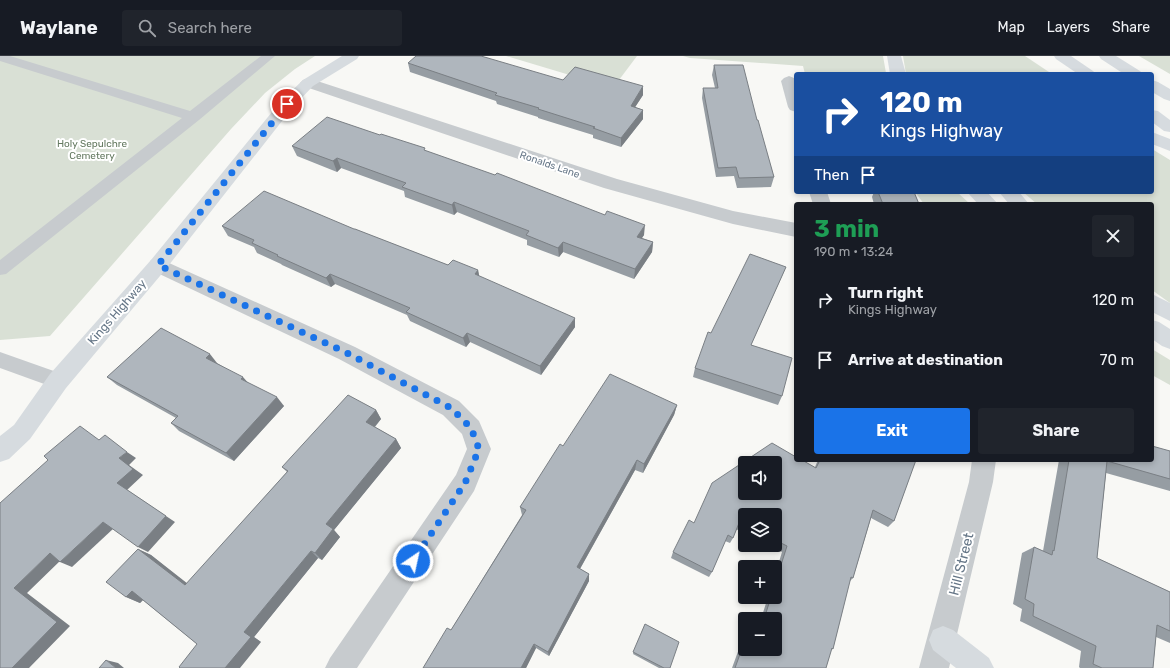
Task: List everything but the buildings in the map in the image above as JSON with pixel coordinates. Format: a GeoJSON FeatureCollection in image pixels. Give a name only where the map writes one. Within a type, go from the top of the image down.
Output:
{"type":"FeatureCollection","features":[{"type":"Feature","properties":{"kind":"main road","name":"Kings Highway"},"geometry":{"type":"LineString","coordinates":[[0,451],[22,432],[58,381],[158,265],[287,104],[308,83],[352,56]]}},
{"type":"Feature","properties":{"kind":"main road"},"geometry":{"type":"LineString","coordinates":[[894,56],[898,72]]}},
{"type":"Feature","properties":{"kind":"main road"},"geometry":{"type":"LineString","coordinates":[[1061,56],[1085,72]]}},
{"type":"Feature","properties":{"kind":"main road"},"geometry":{"type":"LineString","coordinates":[[1106,56],[1132,72]]}},
{"type":"Feature","properties":{"kind":"main road"},"geometry":{"type":"LineString","coordinates":[[1154,86],[1170,96]]}},
{"type":"Feature","properties":{"kind":"main road"},"geometry":{"type":"LineString","coordinates":[[1154,116],[1170,126]]}},
{"type":"Feature","properties":{"kind":"main road"},"geometry":{"type":"LineString","coordinates":[[1154,138],[1170,146]]}},
{"type":"Feature","properties":{"kind":"main road"},"geometry":{"type":"LineString","coordinates":[[978,194],[987,202]]}},
{"type":"Feature","properties":{"kind":"main road"},"geometry":{"type":"LineString","coordinates":[[1010,194],[1018,202]]}},
{"type":"Feature","properties":{"kind":"main road"},"geometry":{"type":"LineString","coordinates":[[1154,303],[1170,313]]}},
{"type":"Feature","properties":{"kind":"main road"},"geometry":{"type":"LineString","coordinates":[[1154,329],[1170,340]]}},
{"type":"Feature","properties":{"kind":"main road"},"geometry":{"type":"LineString","coordinates":[[943,640],[979,668]]}},
{"type":"Feature","properties":{"kind":"street"},"geometry":{"type":"LineString","coordinates":[[789,81],[794,100]]}},
{"type":"Feature","properties":{"kind":"street","name":"Ronalds Lane"},"geometry":{"type":"LineString","coordinates":[[308,83],[592,178],[654,197],[794,230]]}},
{"type":"Feature","properties":{"kind":"street"},"geometry":{"type":"LineString","coordinates":[[158,265],[347,353],[451,408],[471,428],[479,449],[465,483],[340,668]]}},
{"type":"Feature","properties":{"kind":"street","name":"Hill Street"},"geometry":{"type":"LineString","coordinates":[[934,668],[943,640],[981,482],[984,462]]}},
{"type":"Feature","properties":{"kind":"lane"},"geometry":{"type":"LineString","coordinates":[[0,270],[269,56]]}},
{"type":"Feature","properties":{"kind":"lane"},"geometry":{"type":"LineString","coordinates":[[0,57],[194,117]]}},
{"type":"Feature","properties":{"kind":"lane"},"geometry":{"type":"LineString","coordinates":[[0,360],[58,381]]}},
{"type":"Feature","properties":{"kind":"green space","name":"Holy Sepulchre Cemetery"},"geometry":{"type":"Polygon","coordinates":[[[0,56],[315,56],[295,69],[265,93],[231,129],[50,336],[0,340],[0,56]]]}},
{"type":"Feature","properties":{"kind":"green space"},"geometry":{"type":"Polygon","coordinates":[[[506,56],[637,56],[613,88],[506,56]]]}},
{"type":"Feature","properties":{"kind":"green space"},"geometry":{"type":"Polygon","coordinates":[[[683,56],[883,56],[886,72],[804,72],[803,66],[690,58],[683,56]]]}},
{"type":"Feature","properties":{"kind":"green space"},"geometry":{"type":"Polygon","coordinates":[[[903,56],[1025,56],[1049,72],[906,72],[903,56]]]}},
{"type":"Feature","properties":{"kind":"green space"},"geometry":{"type":"Polygon","coordinates":[[[1139,56],[1170,56],[1170,74],[1139,56]]]}},
{"type":"Feature","properties":{"kind":"green space"},"geometry":{"type":"Polygon","coordinates":[[[1154,150],[1170,160],[1170,303],[1154,291],[1154,202],[1035,202],[1025,194],[1154,194],[1154,150]]]}},
{"type":"Feature","properties":{"kind":"green space"},"geometry":{"type":"Polygon","coordinates":[[[916,194],[959,194],[968,202],[922,202],[916,194]]]}},
{"type":"Feature","properties":{"kind":"green space"},"geometry":{"type":"Polygon","coordinates":[[[1154,350],[1170,360],[1170,385],[1154,376],[1154,350]]]}},
{"type":"Feature","properties":{"kind":"route"},"geometry":{"type":"LineString","coordinates":[[287,104],[158,265],[347,353],[451,408],[471,428],[479,449],[465,483],[413,561]]}}]}
